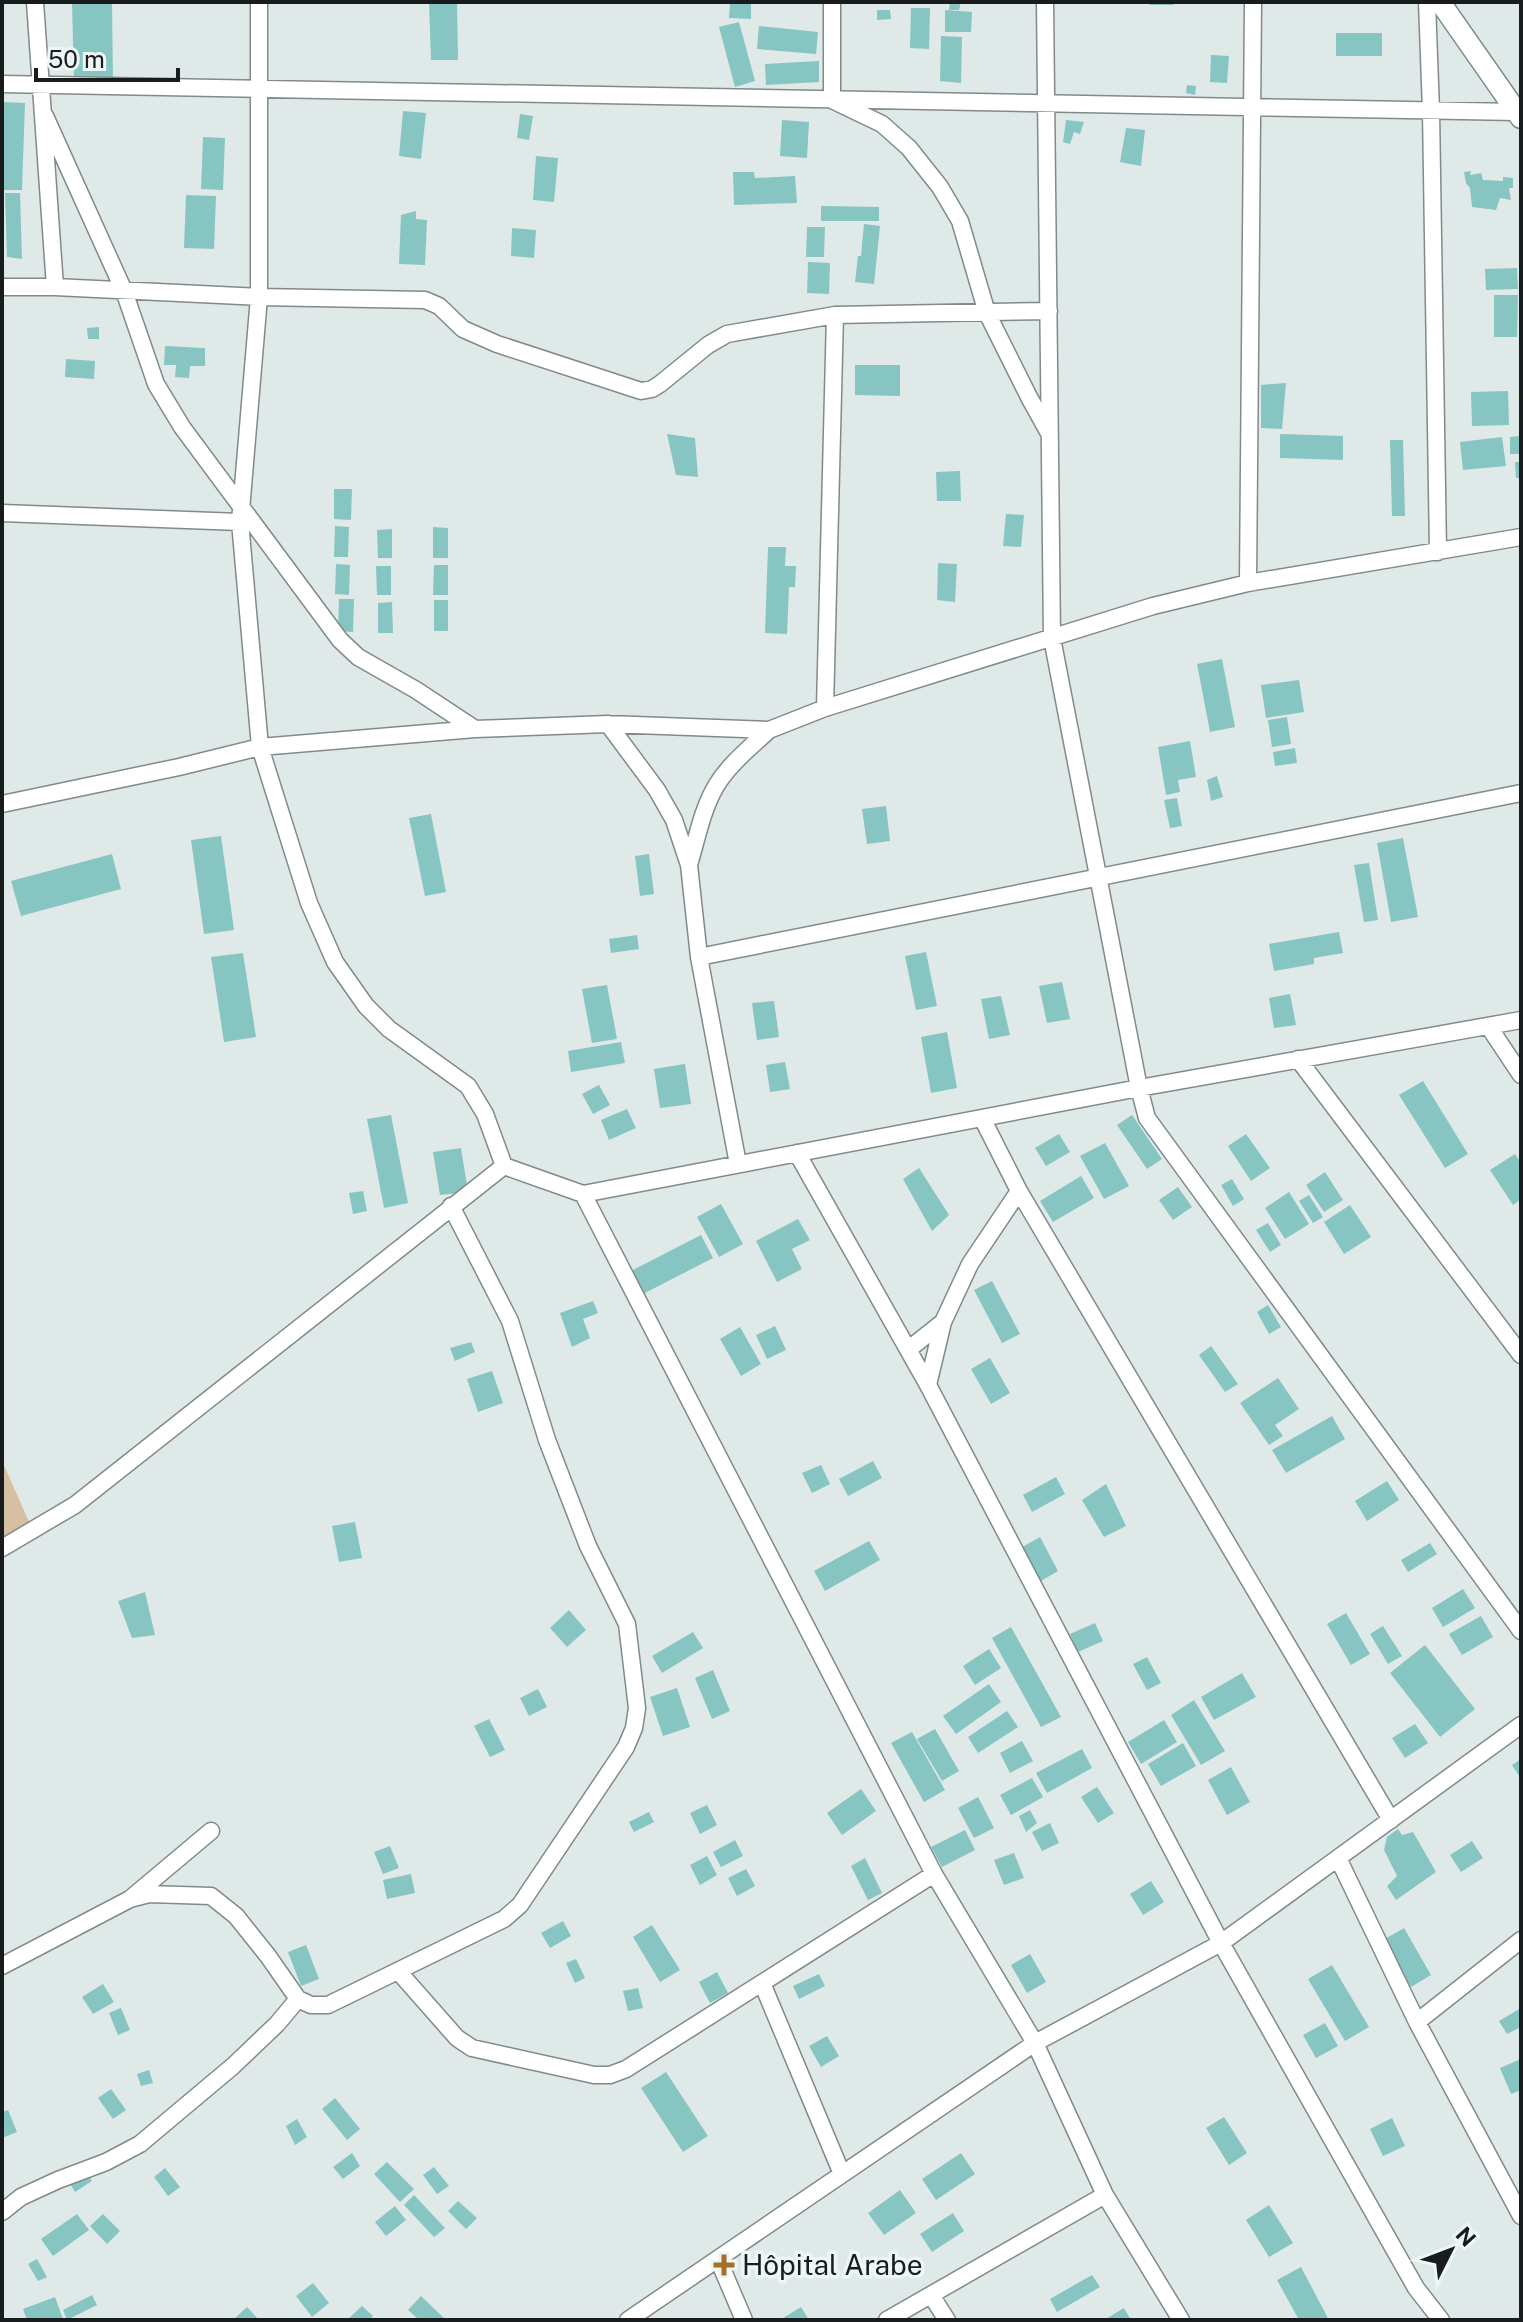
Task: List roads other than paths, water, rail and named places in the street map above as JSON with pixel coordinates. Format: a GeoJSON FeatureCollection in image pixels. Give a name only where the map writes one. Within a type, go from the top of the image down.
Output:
{"type":"FeatureCollection","features":[{"type":"Feature","properties":{"kind":"street"},"geometry":{"type":"LineString","coordinates":[[35,2],[55,287]]}},
{"type":"Feature","properties":{"kind":"street"},"geometry":{"type":"LineString","coordinates":[[259,2],[259,297],[240,514],[260,747],[309,903],[335,962],[366,1006],[389,1029],[468,1086],[485,1114],[504,1166]]}},
{"type":"Feature","properties":{"kind":"street"},"geometry":{"type":"LineString","coordinates":[[832,2],[832,100]]}},
{"type":"Feature","properties":{"kind":"street"},"geometry":{"type":"LineString","coordinates":[[1045,2],[1052,638],[1147,1118],[1521,1631]]}},
{"type":"Feature","properties":{"kind":"street"},"geometry":{"type":"LineString","coordinates":[[1248,583],[1253,2]]}},
{"type":"Feature","properties":{"kind":"street"},"geometry":{"type":"LineString","coordinates":[[1427,2],[1438,552]]}},
{"type":"Feature","properties":{"kind":"street"},"geometry":{"type":"LineString","coordinates":[[1440,2],[1519,115]]}},
{"type":"Feature","properties":{"kind":"street"},"geometry":{"type":"LineString","coordinates":[[2,84],[1252,107],[1519,115]]}},
{"type":"Feature","properties":{"kind":"street"},"geometry":{"type":"LineString","coordinates":[[832,100],[882,124],[909,148],[940,187],[960,221],[987,313],[1050,434]]}},
{"type":"Feature","properties":{"kind":"street"},"geometry":{"type":"LineString","coordinates":[[45,116],[124,291],[156,384],[240,514],[340,640],[358,657],[475,729]]}},
{"type":"Feature","properties":{"kind":"street"},"geometry":{"type":"LineString","coordinates":[[2,287],[425,300],[439,306],[463,329],[497,344],[641,391],[660,384],[708,345],[727,334],[835,315],[1049,311]]}},
{"type":"Feature","properties":{"kind":"street"},"geometry":{"type":"LineString","coordinates":[[825,708],[835,315]]}},
{"type":"Feature","properties":{"kind":"street"},"geometry":{"type":"LineString","coordinates":[[2,513],[240,514]]}},
{"type":"Feature","properties":{"kind":"street"},"geometry":{"type":"LineString","coordinates":[[689,865],[705,808],[717,783],[769,730],[825,708],[1153,606],[1248,583],[1521,537]]}},
{"type":"Feature","properties":{"kind":"street"},"geometry":{"type":"LineString","coordinates":[[2,804],[260,747],[475,729],[608,724],[769,730]]}},
{"type":"Feature","properties":{"kind":"street"},"geometry":{"type":"LineString","coordinates":[[608,724],[657,790],[674,820],[689,865],[699,957],[738,1164]]}},
{"type":"Feature","properties":{"kind":"street"},"geometry":{"type":"LineString","coordinates":[[699,957],[1521,793]]}},
{"type":"Feature","properties":{"kind":"street"},"geometry":{"type":"LineString","coordinates":[[504,1166],[583,1194],[1139,1088],[1521,1020]]}},
{"type":"Feature","properties":{"kind":"street"},"geometry":{"type":"LineString","coordinates":[[1489,1027],[1521,1075]]}},
{"type":"Feature","properties":{"kind":"street"},"geometry":{"type":"LineString","coordinates":[[1298,1059],[1521,1355]]}},
{"type":"Feature","properties":{"kind":"street"},"geometry":{"type":"LineString","coordinates":[[982,1118],[1019,1191],[1391,1820]]}},
{"type":"Feature","properties":{"kind":"street"},"geometry":{"type":"LineString","coordinates":[[797,1153],[909,1349],[1221,1943],[1416,2288],[1441,2320]]}},
{"type":"Feature","properties":{"kind":"street"},"geometry":{"type":"LineString","coordinates":[[2,1548],[75,1505],[504,1166]]}},
{"type":"Feature","properties":{"kind":"street"},"geometry":{"type":"LineString","coordinates":[[928,1385],[943,1322],[970,1264],[1019,1191]]}},
{"type":"Feature","properties":{"kind":"street"},"geometry":{"type":"LineString","coordinates":[[583,1194],[934,1874],[1035,2043],[1105,2195],[1181,2320]]}},
{"type":"Feature","properties":{"kind":"street"},"geometry":{"type":"LineString","coordinates":[[130,1899],[149,1894],[211,1896],[236,1916],[298,1999],[311,2005],[328,2005],[504,1919],[520,1905],[626,1747],[634,1728],[637,1708],[627,1624],[588,1546],[547,1440],[510,1321],[451,1206]]}},
{"type":"Feature","properties":{"kind":"street"},"geometry":{"type":"LineString","coordinates":[[909,1349],[943,1322]]}},
{"type":"Feature","properties":{"kind":"street"},"geometry":{"type":"LineString","coordinates":[[628,2320],[1035,2043],[1221,1943],[1521,1725]]}},
{"type":"Feature","properties":{"kind":"street"},"geometry":{"type":"LineString","coordinates":[[2,1966],[130,1899],[211,1831]]}},
{"type":"Feature","properties":{"kind":"street"},"geometry":{"type":"LineString","coordinates":[[1338,1858],[1417,2022],[1521,2216]]}},
{"type":"Feature","properties":{"kind":"street"},"geometry":{"type":"LineString","coordinates":[[398,1971],[457,2038],[472,2048],[594,2075],[610,2075],[626,2069],[934,1874]]}},
{"type":"Feature","properties":{"kind":"street"},"geometry":{"type":"LineString","coordinates":[[1417,2022],[1521,1940]]}},
{"type":"Feature","properties":{"kind":"street"},"geometry":{"type":"LineString","coordinates":[[762,1983],[842,2174]]}},
{"type":"Feature","properties":{"kind":"street"},"geometry":{"type":"LineString","coordinates":[[2,2212],[21,2197],[106,2162],[140,2144],[233,2066],[298,1999]]}},
{"type":"Feature","properties":{"kind":"street"},"geometry":{"type":"LineString","coordinates":[[887,2320],[1105,2195]]}},
{"type":"Feature","properties":{"kind":"street"},"geometry":{"type":"LineString","coordinates":[[718,2259],[744,2320]]}},
{"type":"Feature","properties":{"kind":"street"},"geometry":{"type":"LineString","coordinates":[[931,2295],[947,2320]]}},
{"type":"Feature","properties":{"kind":"place","name":"Hôpital Arabe"},"geometry":{"type":"Point","coordinates":[724,2265]}}]}
